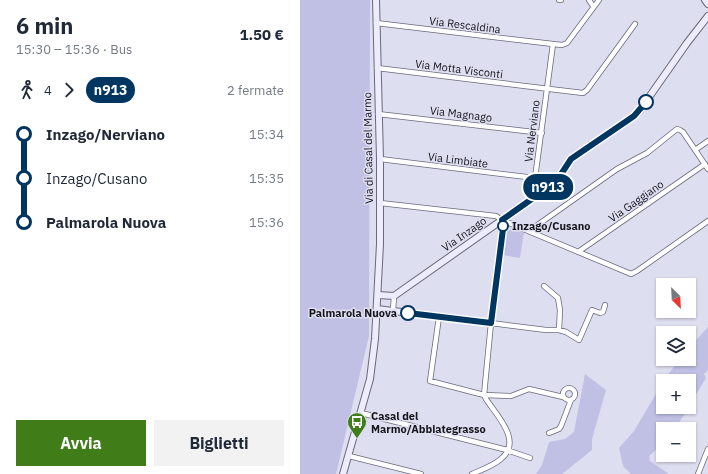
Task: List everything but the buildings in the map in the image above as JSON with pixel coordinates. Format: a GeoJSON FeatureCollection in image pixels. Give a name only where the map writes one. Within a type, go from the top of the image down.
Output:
{"type":"FeatureCollection","features":[{"type":"Feature","properties":{"kind":"street","name":"Via di Casal del Marmo"},"geometry":{"type":"LineString","coordinates":[[376,0],[380,159],[377,309]]}},
{"type":"Feature","properties":{"kind":"street"},"geometry":{"type":"LineString","coordinates":[[589,0],[594,6]]}},
{"type":"Feature","properties":{"kind":"street"},"geometry":{"type":"LineString","coordinates":[[553,44],[567,43],[599,0]]}},
{"type":"Feature","properties":{"kind":"street"},"geometry":{"type":"LineString","coordinates":[[705,0],[708,4]]}},
{"type":"Feature","properties":{"kind":"street","name":"Via Inzago"},"geometry":{"type":"LineString","coordinates":[[394,296],[544,191],[558,180],[571,159],[637,113],[686,43],[708,16]]}},
{"type":"Feature","properties":{"kind":"street","name":"Via Rescaldina"},"geometry":{"type":"LineString","coordinates":[[376,23],[553,44]]}},
{"type":"Feature","properties":{"kind":"street","name":"Via Motta Visconti"},"geometry":{"type":"LineString","coordinates":[[377,68],[581,93],[585,92],[634,24]]}},
{"type":"Feature","properties":{"kind":"street","name":"Via Nerviano"},"geometry":{"type":"LineString","coordinates":[[544,191],[535,178],[553,44]]}},
{"type":"Feature","properties":{"kind":"street","name":"Via Magnago"},"geometry":{"type":"LineString","coordinates":[[378,114],[542,133]]}},
{"type":"Feature","properties":{"kind":"street"},"geometry":{"type":"LineString","coordinates":[[529,231],[617,169],[647,153],[676,130],[682,130],[706,167]]}},
{"type":"Feature","properties":{"kind":"street"},"geometry":{"type":"LineString","coordinates":[[695,150],[708,141]]}},
{"type":"Feature","properties":{"kind":"street","name":"Via Limbiate"},"geometry":{"type":"LineString","coordinates":[[380,159],[535,178]]}},
{"type":"Feature","properties":{"kind":"street","name":"Via Gaggiano"},"geometry":{"type":"LineString","coordinates":[[578,252],[706,167]]}},
{"type":"Feature","properties":{"kind":"street"},"geometry":{"type":"LineString","coordinates":[[380,203],[494,215],[500,217],[502,220],[627,273],[633,273],[708,221]]}},
{"type":"Feature","properties":{"kind":"street"},"geometry":{"type":"LineString","coordinates":[[472,474],[500,460],[507,450],[510,442],[509,435],[486,401],[484,394],[503,229],[502,220]]}},
{"type":"Feature","properties":{"kind":"street"},"geometry":{"type":"LineString","coordinates":[[544,286],[559,299],[560,330]]}},
{"type":"Feature","properties":{"kind":"street"},"geometry":{"type":"LineString","coordinates":[[378,295],[394,296],[393,311]]}},
{"type":"Feature","properties":{"kind":"street"},"geometry":{"type":"LineString","coordinates":[[344,474],[373,362],[377,309],[546,330],[560,330],[579,340],[592,310],[602,313],[605,305]]}},
{"type":"Feature","properties":{"kind":"street"},"geometry":{"type":"LineString","coordinates":[[439,317],[430,381],[484,394],[511,396],[529,389],[570,400]]}},
{"type":"Feature","properties":{"kind":"street"},"geometry":{"type":"LineString","coordinates":[[549,433],[559,429],[561,426],[570,400],[574,398],[575,394],[572,389],[569,388],[563,393],[563,397]]}},
{"type":"Feature","properties":{"kind":"street"},"geometry":{"type":"LineString","coordinates":[[361,413],[507,450],[530,458]]}},
{"type":"Feature","properties":{"kind":"street"},"geometry":{"type":"LineString","coordinates":[[698,474],[708,449]]}},
{"type":"Feature","properties":{"kind":"street"},"geometry":{"type":"LineString","coordinates":[[349,456],[421,474]]}},
{"type":"Feature","properties":{"kind":"shaded area"},"geometry":{"type":"Polygon","coordinates":[[[300,0],[370,0],[369,336],[336,474],[300,474],[300,0]]]}},
{"type":"Feature","properties":{"kind":"shaded area"},"geometry":{"type":"Polygon","coordinates":[[[513,228],[524,232],[520,258],[503,255],[505,233],[513,228]]]}},
{"type":"Feature","properties":{"kind":"shaded area"},"geometry":{"type":"Polygon","coordinates":[[[708,327],[708,370],[704,374],[706,378],[696,394],[696,374],[668,374],[675,366],[696,366],[696,340],[708,327]]]}},
{"type":"Feature","properties":{"kind":"shaded area"},"geometry":{"type":"Polygon","coordinates":[[[585,374],[606,390],[592,439],[592,450],[562,474],[536,474],[542,465],[549,442],[565,439],[574,432],[585,374]]]}},
{"type":"Feature","properties":{"kind":"shaded area"},"geometry":{"type":"Polygon","coordinates":[[[656,394],[656,414],[685,414],[679,422],[656,422],[656,450],[649,456],[650,461],[669,474],[631,474],[623,466],[619,448],[634,431],[656,394]]]}},
{"type":"Feature","properties":{"kind":"bus line","name":"n913"},"geometry":{"type":"LineString","coordinates":[[408,313],[491,323],[503,229],[502,220],[556,182],[571,159],[634,116],[646,102]]}},
{"type":"Feature","properties":{"kind":"place","name":"Inzago/Cusano"},"geometry":{"type":"Point","coordinates":[503,226]}},
{"type":"Feature","properties":{"kind":"place","name":"Palmarola Nuova"},"geometry":{"type":"Point","coordinates":[408,313]}},
{"type":"Feature","properties":{"kind":"place","name":"Casal del Marmo/Abbiategrasso"},"geometry":{"type":"Point","coordinates":[357,439]}}]}
